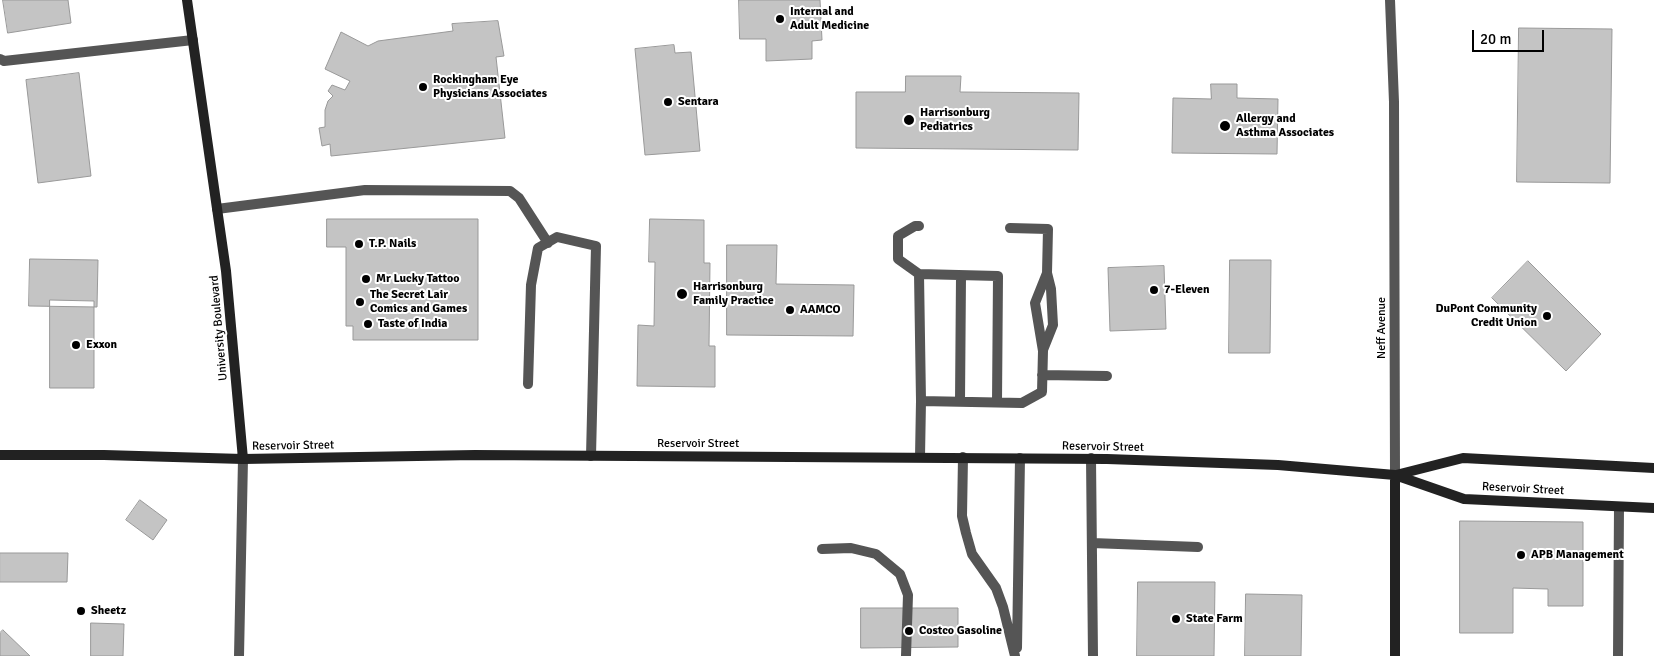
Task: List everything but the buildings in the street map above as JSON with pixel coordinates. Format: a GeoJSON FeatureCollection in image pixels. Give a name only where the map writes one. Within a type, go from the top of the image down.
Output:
{"type":"FeatureCollection","features":[{"type":"Feature","properties":{"kind":"main road","name":"University Boulevard"},"geometry":{"type":"LineString","coordinates":[[187,0],[226,271],[244,459]]}},
{"type":"Feature","properties":{"kind":"main road","name":"Reservoir Street"},"geometry":{"type":"LineString","coordinates":[[0,455],[104,455],[244,459],[442,455],[1091,458],[1278,466],[1395,475],[1464,498],[1654,508]]}},
{"type":"Feature","properties":{"kind":"main road","name":"Reservoir Street"},"geometry":{"type":"LineString","coordinates":[[1395,475],[1463,458],[1654,468]]}},
{"type":"Feature","properties":{"kind":"main road","name":"Neff Avenue"},"geometry":{"type":"LineString","coordinates":[[1395,475],[1395,656]]}},
{"type":"Feature","properties":{"kind":"street","name":"Neff Avenue"},"geometry":{"type":"LineString","coordinates":[[1390,0],[1394,102],[1395,475]]}},
{"type":"Feature","properties":{"kind":"street"},"geometry":{"type":"LineString","coordinates":[[0,59],[4,61],[193,40]]}},
{"type":"Feature","properties":{"kind":"street"},"geometry":{"type":"LineString","coordinates":[[217,209],[365,190],[510,191],[519,198],[548,243]]}},
{"type":"Feature","properties":{"kind":"street"},"geometry":{"type":"LineString","coordinates":[[919,226],[915,226],[898,236],[898,259],[919,274],[998,276],[997,402]]}},
{"type":"Feature","properties":{"kind":"street"},"geometry":{"type":"LineString","coordinates":[[1010,228],[1048,229],[1047,273],[1051,289],[1052,324],[1043,351]]}},
{"type":"Feature","properties":{"kind":"street"},"geometry":{"type":"LineString","coordinates":[[528,384],[531,285],[538,248],[557,237],[596,246],[591,456]]}},
{"type":"Feature","properties":{"kind":"street"},"geometry":{"type":"LineString","coordinates":[[921,401],[1022,403],[1042,392],[1043,351],[1035,303],[1047,273]]}},
{"type":"Feature","properties":{"kind":"street"},"geometry":{"type":"LineString","coordinates":[[919,274],[920,457]]}},
{"type":"Feature","properties":{"kind":"street"},"geometry":{"type":"LineString","coordinates":[[960,401],[962,276]]}},
{"type":"Feature","properties":{"kind":"street"},"geometry":{"type":"LineString","coordinates":[[1042,375],[1107,376]]}},
{"type":"Feature","properties":{"kind":"street"},"geometry":{"type":"LineString","coordinates":[[963,457],[962,516],[966,533],[972,554],[996,588],[1003,606],[1016,656]]}},
{"type":"Feature","properties":{"kind":"street"},"geometry":{"type":"LineString","coordinates":[[1016,656],[1020,458]]}},
{"type":"Feature","properties":{"kind":"street"},"geometry":{"type":"LineString","coordinates":[[1091,458],[1093,656]]}},
{"type":"Feature","properties":{"kind":"street","name":"University Boulevard"},"geometry":{"type":"LineString","coordinates":[[239,656],[244,459]]}},
{"type":"Feature","properties":{"kind":"street"},"geometry":{"type":"LineString","coordinates":[[1618,656],[1619,507]]}},
{"type":"Feature","properties":{"kind":"street"},"geometry":{"type":"LineString","coordinates":[[1092,543],[1198,547]]}},
{"type":"Feature","properties":{"kind":"street"},"geometry":{"type":"LineString","coordinates":[[822,550],[851,548],[876,554],[900,574],[908,595],[906,656]]}},
{"type":"Feature","properties":{"kind":"place","name":"Internal and Adult Medicine"},"geometry":{"type":"Point","coordinates":[780,19]}},
{"type":"Feature","properties":{"kind":"place","name":"Rockingham Eye Physicians Associates"},"geometry":{"type":"Point","coordinates":[423,87]}},
{"type":"Feature","properties":{"kind":"place","name":"Sentara"},"geometry":{"type":"Point","coordinates":[668,102]}},
{"type":"Feature","properties":{"kind":"place","name":"Harrisonburg Pediatrics"},"geometry":{"type":"Point","coordinates":[909,120]}},
{"type":"Feature","properties":{"kind":"place","name":"Allergy and Asthma Associates"},"geometry":{"type":"Point","coordinates":[1225,126]}},
{"type":"Feature","properties":{"kind":"place","name":"T.P. Nails"},"geometry":{"type":"Point","coordinates":[359,244]}},
{"type":"Feature","properties":{"kind":"place","name":"Mr Lucky Tattoo"},"geometry":{"type":"Point","coordinates":[366,279]}},
{"type":"Feature","properties":{"kind":"place","name":"7-Eleven"},"geometry":{"type":"Point","coordinates":[1154,290]}},
{"type":"Feature","properties":{"kind":"place","name":"Harrisonburg Family Practice"},"geometry":{"type":"Point","coordinates":[682,294]}},
{"type":"Feature","properties":{"kind":"place","name":"The Secret Lair Comics and Games"},"geometry":{"type":"Point","coordinates":[360,302]}},
{"type":"Feature","properties":{"kind":"place","name":"AAMCO"},"geometry":{"type":"Point","coordinates":[790,310]}},
{"type":"Feature","properties":{"kind":"place","name":"DuPont Community Credit Union"},"geometry":{"type":"Point","coordinates":[1547,316]}},
{"type":"Feature","properties":{"kind":"place","name":"Taste of India"},"geometry":{"type":"Point","coordinates":[368,324]}},
{"type":"Feature","properties":{"kind":"place","name":"Exxon"},"geometry":{"type":"Point","coordinates":[76,345]}},
{"type":"Feature","properties":{"kind":"place","name":"APB Management"},"geometry":{"type":"Point","coordinates":[1521,555]}},
{"type":"Feature","properties":{"kind":"place","name":"Sheetz"},"geometry":{"type":"Point","coordinates":[81,611]}},
{"type":"Feature","properties":{"kind":"place","name":"State Farm"},"geometry":{"type":"Point","coordinates":[1176,619]}},
{"type":"Feature","properties":{"kind":"place","name":"Costco Gasoline"},"geometry":{"type":"Point","coordinates":[909,631]}}]}
